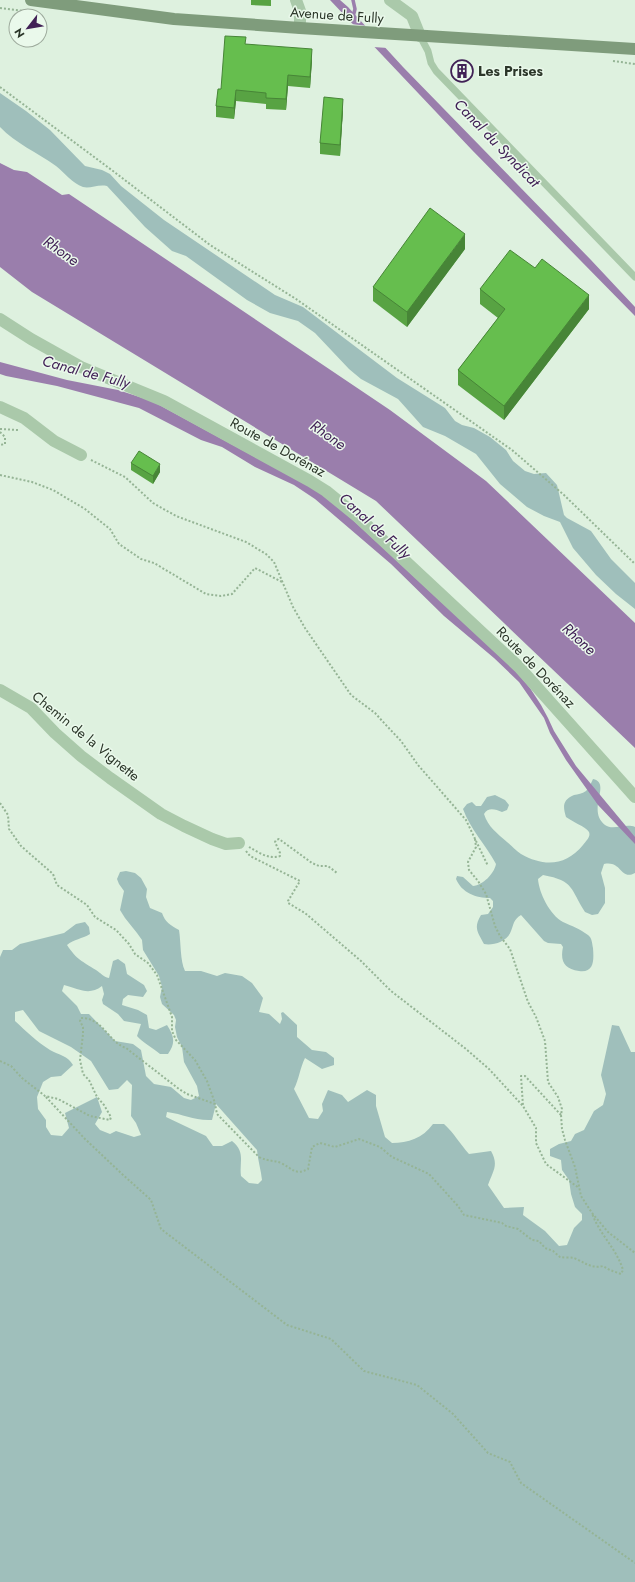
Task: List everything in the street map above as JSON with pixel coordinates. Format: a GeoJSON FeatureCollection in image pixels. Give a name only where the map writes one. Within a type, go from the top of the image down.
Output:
{"type":"FeatureCollection","features":[{"type":"Feature","properties":{"kind":"main road","name":"Avenue de Fully"},"geometry":{"type":"LineString","coordinates":[[31,0],[167,18],[420,36]]}},
{"type":"Feature","properties":{"kind":"main road"},"geometry":{"type":"LineString","coordinates":[[420,36],[635,49]]}},
{"type":"Feature","properties":{"kind":"street"},"geometry":{"type":"LineString","coordinates":[[296,0],[300,11],[300,28]]}},
{"type":"Feature","properties":{"kind":"street"},"geometry":{"type":"LineString","coordinates":[[390,0],[412,16],[420,36]]}},
{"type":"Feature","properties":{"kind":"street","name":"Route de Dorénaz"},"geometry":{"type":"LineString","coordinates":[[0,319],[74,364],[99,376],[164,402],[326,491],[358,517],[519,667],[635,797]]}},
{"type":"Feature","properties":{"kind":"street"},"geometry":{"type":"LineString","coordinates":[[0,406],[24,418],[54,441],[81,455]]}},
{"type":"Feature","properties":{"kind":"street","name":"Chemin de la Vignette"},"geometry":{"type":"LineString","coordinates":[[0,690],[31,708],[55,733],[82,756],[110,778],[162,814],[212,839],[226,844],[239,843]]}},
{"type":"Feature","properties":{"kind":"lane"},"geometry":{"type":"LineString","coordinates":[[420,36],[428,51],[431,63],[436,71],[635,277]]}},
{"type":"Feature","properties":{"kind":"path"},"geometry":{"type":"LineString","coordinates":[[0,87],[210,245],[296,299],[512,450],[564,495],[635,564]]}},
{"type":"Feature","properties":{"kind":"path"},"geometry":{"type":"LineString","coordinates":[[0,432],[5,437],[6,444],[0,445]]}},
{"type":"Feature","properties":{"kind":"path"},"geometry":{"type":"LineString","coordinates":[[81,455],[125,477],[153,503],[176,516],[246,542],[266,554],[274,562],[293,607],[305,628],[351,695],[374,713],[401,741],[418,765],[466,820],[488,866]]}},
{"type":"Feature","properties":{"kind":"path"},"geometry":{"type":"LineString","coordinates":[[0,475],[32,482],[53,490],[79,505],[110,529],[119,544],[141,559],[154,563],[206,594],[221,596],[232,594],[255,568],[283,583]]}},
{"type":"Feature","properties":{"kind":"path"},"geometry":{"type":"LineString","coordinates":[[0,803],[8,816],[9,829],[21,846],[53,874],[57,885],[87,905],[95,917],[116,930],[129,944],[135,954],[148,962],[156,975],[172,1017],[172,1031],[176,1040],[194,1060],[207,1081],[217,1114],[260,1157],[267,1161],[281,1163],[297,1172],[304,1172],[308,1169],[312,1147],[320,1143],[335,1147],[359,1140],[380,1148],[392,1157],[429,1174],[458,1206],[464,1215],[502,1223],[506,1226],[518,1229],[532,1240],[539,1241],[545,1248],[553,1250],[560,1257],[574,1258],[588,1266],[602,1266],[621,1274],[623,1270],[620,1262],[596,1224],[592,1213]]}},
{"type":"Feature","properties":{"kind":"path"},"geometry":{"type":"LineString","coordinates":[[475,838],[476,847],[468,862],[469,870],[486,894],[495,926],[500,936],[510,949],[528,1002],[536,1017],[545,1041],[548,1082],[558,1097],[562,1109],[560,1115],[564,1140],[575,1167],[581,1196],[592,1213],[608,1232],[635,1253]]}},
{"type":"Feature","properties":{"kind":"path"},"geometry":{"type":"LineString","coordinates":[[239,843],[275,858],[280,856],[275,842],[279,839],[312,862],[319,866],[328,866],[337,873]]}},
{"type":"Feature","properties":{"kind":"path"},"geometry":{"type":"LineString","coordinates":[[239,843],[250,856],[300,880],[288,903],[305,914],[361,961],[391,991],[466,1049],[489,1069],[523,1106],[536,1128],[536,1143],[546,1164],[579,1188]]}},
{"type":"Feature","properties":{"kind":"path"},"geometry":{"type":"LineString","coordinates":[[45,1096],[58,1100],[90,1116],[110,1120],[111,1117],[97,1097],[90,1080],[83,1074],[80,1060],[84,1034],[80,1020],[81,1018],[91,1020],[101,1027],[119,1046],[126,1048],[179,1089],[187,1094],[215,1104]]}},
{"type":"Feature","properties":{"kind":"path"},"geometry":{"type":"LineString","coordinates":[[0,1061],[11,1066],[22,1078],[45,1096],[90,1144],[151,1200],[160,1229],[288,1325],[331,1339],[364,1371],[417,1385],[453,1414],[488,1453],[510,1462],[521,1483],[635,1563]]}},
{"type":"Feature","properties":{"kind":"path"},"geometry":{"type":"LineString","coordinates":[[523,1106],[521,1076],[525,1076],[560,1115]]}},
{"type":"Feature","properties":{"kind":"shaded area"},"geometry":{"type":"Polygon","coordinates":[[[0,93],[50,130],[85,166],[102,170],[110,174],[121,186],[164,220],[275,295],[303,307],[397,378],[445,408],[455,421],[462,425],[474,428],[490,437],[506,450],[513,461],[525,471],[534,474],[546,473],[557,485],[564,515],[591,531],[611,559],[635,583],[635,609],[596,575],[573,548],[560,522],[527,507],[500,484],[476,454],[445,436],[423,427],[398,399],[361,379],[349,369],[315,333],[298,321],[270,313],[247,300],[186,256],[172,251],[145,227],[107,186],[83,187],[79,185],[49,161],[6,133],[0,127],[0,93]]]}},
{"type":"Feature","properties":{"kind":"shaded area"},"geometry":{"type":"Polygon","coordinates":[[[593,779],[598,782],[600,786],[598,812],[600,819],[605,825],[608,827],[635,827],[635,873],[630,875],[626,874],[614,865],[604,864],[601,873],[605,888],[605,903],[598,914],[592,915],[585,912],[574,892],[566,883],[553,877],[543,875],[538,879],[540,891],[546,903],[558,919],[582,931],[588,935],[592,941],[592,965],[588,970],[579,971],[574,970],[564,964],[562,956],[563,947],[561,944],[548,943],[544,941],[521,915],[515,920],[507,938],[500,942],[484,944],[477,930],[477,923],[481,915],[488,914],[493,907],[493,901],[490,898],[470,894],[462,888],[456,879],[457,876],[463,877],[473,886],[481,884],[493,872],[496,864],[474,830],[463,809],[467,804],[472,802],[476,806],[481,806],[487,797],[495,795],[505,800],[509,805],[507,810],[502,812],[494,809],[488,810],[484,814],[493,830],[521,854],[538,861],[562,861],[576,852],[589,837],[589,832],[585,828],[566,817],[564,804],[570,797],[586,791],[593,779]]]}},
{"type":"Feature","properties":{"kind":"shaded area"},"geometry":{"type":"Polygon","coordinates":[[[126,871],[135,873],[141,878],[147,889],[146,897],[150,908],[162,913],[168,923],[179,930],[181,957],[185,971],[201,971],[217,976],[225,973],[242,976],[252,983],[263,998],[259,1012],[269,1014],[280,1024],[282,1019],[281,1013],[283,1012],[297,1025],[297,1037],[312,1050],[326,1052],[334,1058],[334,1065],[322,1069],[305,1058],[303,1062],[294,1089],[309,1118],[318,1119],[323,1111],[322,1104],[328,1090],[342,1095],[348,1102],[367,1090],[376,1095],[376,1106],[385,1137],[392,1143],[415,1139],[425,1133],[433,1124],[444,1124],[469,1154],[491,1151],[495,1164],[488,1185],[504,1208],[524,1207],[523,1215],[545,1231],[559,1246],[567,1245],[574,1228],[582,1220],[582,1214],[575,1207],[569,1180],[562,1170],[561,1160],[550,1156],[550,1149],[559,1144],[571,1141],[575,1134],[584,1130],[594,1111],[603,1105],[606,1094],[601,1075],[612,1025],[619,1026],[631,1052],[635,1052],[635,1582],[0,1582],[0,957],[3,950],[12,950],[20,944],[64,933],[76,924],[85,922],[89,927],[90,934],[72,941],[67,945],[80,960],[109,978],[113,961],[118,959],[125,964],[127,974],[144,985],[147,991],[143,997],[128,995],[123,999],[122,1005],[138,1010],[147,1015],[149,1028],[156,1030],[167,1025],[173,1040],[171,1050],[168,1054],[160,1054],[139,1038],[137,1036],[141,1024],[124,1021],[118,1014],[103,1004],[102,1000],[104,994],[102,986],[93,991],[84,991],[64,985],[62,991],[77,1006],[81,1014],[89,1014],[115,1041],[133,1044],[141,1050],[146,1076],[154,1084],[171,1087],[184,1098],[191,1100],[199,1096],[197,1086],[184,1062],[182,1047],[177,1037],[175,1027],[176,1020],[174,1015],[162,1004],[160,997],[162,987],[159,976],[143,950],[142,940],[120,910],[124,891],[117,879],[120,872],[126,871]],[[23,1010],[15,1012],[15,1021],[41,1044],[66,1058],[73,1065],[61,1076],[51,1077],[43,1082],[37,1097],[38,1109],[46,1120],[46,1127],[51,1135],[62,1136],[69,1128],[65,1113],[97,1097],[102,1112],[95,1124],[100,1130],[110,1134],[116,1131],[134,1137],[141,1135],[131,1116],[132,1085],[127,1080],[118,1089],[109,1090],[91,1061],[71,1047],[39,1031],[23,1010]],[[216,1104],[212,1120],[167,1112],[166,1117],[206,1136],[213,1146],[222,1146],[232,1141],[239,1149],[241,1157],[241,1176],[249,1183],[258,1184],[262,1180],[257,1150],[216,1104]]]}},
{"type":"Feature","properties":{"kind":"water","name":"Canal du Syndicat"},"geometry":{"type":"Polygon","coordinates":[[[330,0],[340,0],[348,7],[403,67],[635,307],[635,316],[472,150],[330,0]]]}},
{"type":"Feature","properties":{"kind":"water","name":"Rhone"},"geometry":{"type":"Polygon","coordinates":[[[0,163],[14,170],[27,172],[62,195],[69,194],[390,410],[486,481],[635,623],[635,748],[376,501],[32,292],[0,267],[0,163]]]}},
{"type":"Feature","properties":{"kind":"water","name":"Canal de Fully"},"geometry":{"type":"Polygon","coordinates":[[[0,362],[67,380],[118,390],[152,401],[316,490],[341,509],[515,670],[530,688],[541,705],[554,731],[576,766],[635,837],[635,844],[598,805],[566,760],[550,733],[544,718],[519,682],[494,658],[444,616],[391,564],[315,499],[294,485],[255,467],[222,447],[201,440],[139,408],[57,386],[6,376],[0,374],[0,362]]]}},
{"type":"Feature","properties":{"kind":"pier"},"geometry":{"type":"Polygon","coordinates":[[[351,24],[368,26],[388,48],[373,47],[351,24]]]}},
{"type":"Feature","properties":{"kind":"building"},"geometry":{"type":"Polygon","coordinates":[[[225,36],[246,37],[245,44],[312,49],[310,77],[288,75],[286,99],[266,98],[266,93],[236,90],[234,108],[216,106],[218,89],[221,89],[225,36]]]}},
{"type":"Feature","properties":{"kind":"building"},"geometry":{"type":"Polygon","coordinates":[[[324,97],[343,99],[340,145],[320,143],[324,97]]]}},
{"type":"Feature","properties":{"kind":"building"},"geometry":{"type":"Polygon","coordinates":[[[430,208],[465,234],[407,312],[373,287],[430,208]]]}},
{"type":"Feature","properties":{"kind":"building"},"geometry":{"type":"Polygon","coordinates":[[[510,250],[535,268],[542,259],[589,295],[504,406],[458,370],[505,309],[480,289],[510,250]]]}},
{"type":"Feature","properties":{"kind":"building"},"geometry":{"type":"Polygon","coordinates":[[[139,451],[160,464],[153,476],[131,463],[139,451]]]}},
{"type":"Feature","properties":{"kind":"waterway"},"geometry":{"type":"LineString","coordinates":[[353,0],[355,9],[353,17]]}},
{"type":"Feature","properties":{"kind":"place","name":"Les Prises"},"geometry":{"type":"Point","coordinates":[462,71]}}]}
